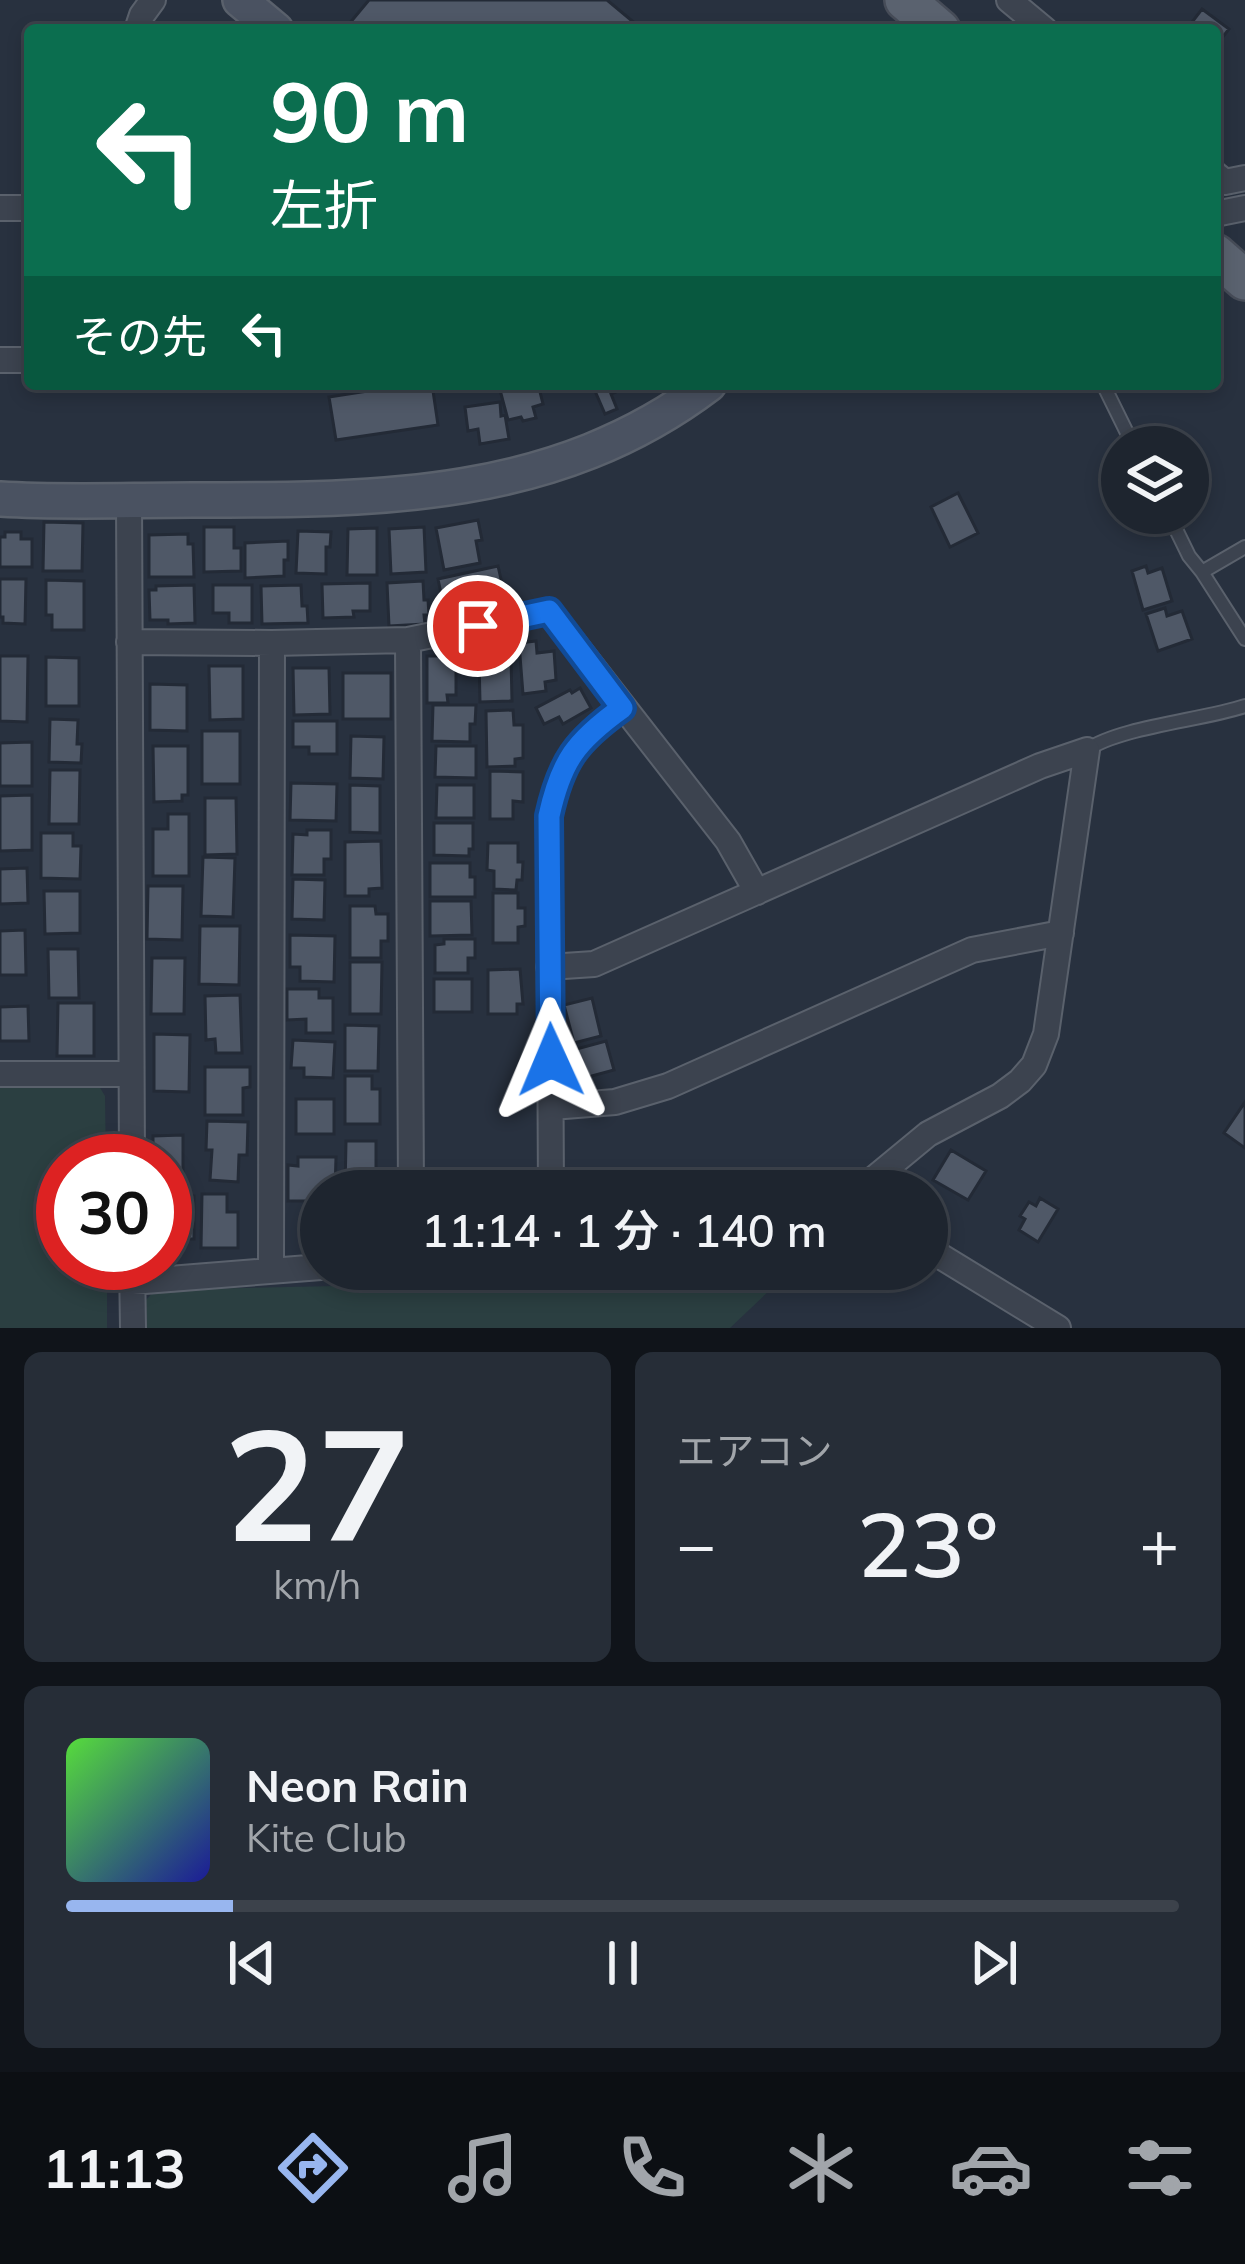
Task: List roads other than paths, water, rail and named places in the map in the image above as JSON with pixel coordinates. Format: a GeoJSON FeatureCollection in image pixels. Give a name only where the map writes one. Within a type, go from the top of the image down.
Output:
{"type":"FeatureCollection","features":[{"type":"Feature","properties":{"kind":"main road"},"geometry":{"type":"LineString","coordinates":[[905,0],[933,24]]}},
{"type":"Feature","properties":{"kind":"main road"},"geometry":{"type":"LineString","coordinates":[[1221,259],[1245,280]]}},
{"type":"Feature","properties":{"kind":"street"},"geometry":{"type":"LineString","coordinates":[[240,0],[269,24]]}},
{"type":"Feature","properties":{"kind":"street"},"geometry":{"type":"LineString","coordinates":[[1010,0],[1038,24]]}},
{"type":"Feature","properties":{"kind":"street"},"geometry":{"type":"LineString","coordinates":[[0,499],[362,499],[479,484],[589,453],[695,390]]}},
{"type":"Feature","properties":{"kind":"street"},"geometry":{"type":"LineString","coordinates":[[129,500],[132,1134]]}},
{"type":"Feature","properties":{"kind":"street"},"geometry":{"type":"LineString","coordinates":[[129,642],[408,640],[549,611],[728,842],[757,892]]}},
{"type":"Feature","properties":{"kind":"street"},"geometry":{"type":"LineString","coordinates":[[408,640],[411,1170]]}},
{"type":"Feature","properties":{"kind":"street"},"geometry":{"type":"LineString","coordinates":[[271,1270],[272,643]]}},
{"type":"Feature","properties":{"kind":"street"},"geometry":{"type":"LineString","coordinates":[[551,1170],[549,816],[557,781],[568,760],[592,729],[622,708]]}},
{"type":"Feature","properties":{"kind":"street"},"geometry":{"type":"LineString","coordinates":[[549,967],[594,964],[1040,766],[1087,750],[1046,1034],[1034,1064],[1020,1082],[928,1134],[884,1170]]}},
{"type":"Feature","properties":{"kind":"street"},"geometry":{"type":"LineString","coordinates":[[552,1107],[615,1102],[668,1086],[971,950],[1061,933]]}},
{"type":"Feature","properties":{"kind":"street"},"geometry":{"type":"LineString","coordinates":[[0,1074],[131,1075]]}},
{"type":"Feature","properties":{"kind":"street"},"geometry":{"type":"LineString","coordinates":[[948,1261],[1058,1328]]}},
{"type":"Feature","properties":{"kind":"street"},"geometry":{"type":"LineString","coordinates":[[192,1271],[300,1268]]}},
{"type":"Feature","properties":{"kind":"street"},"geometry":{"type":"LineString","coordinates":[[132,1290],[133,1328]]}},
{"type":"Feature","properties":{"kind":"lane"},"geometry":{"type":"LineString","coordinates":[[1106,390],[1124,426]]}},
{"type":"Feature","properties":{"kind":"lane"},"geometry":{"type":"LineString","coordinates":[[1178,534],[1245,638]]}},
{"type":"Feature","properties":{"kind":"lane"},"geometry":{"type":"LineString","coordinates":[[1202,572],[1245,547]]}},
{"type":"Feature","properties":{"kind":"lane"},"geometry":{"type":"LineString","coordinates":[[1087,750],[1127,735],[1245,706]]}}]}
